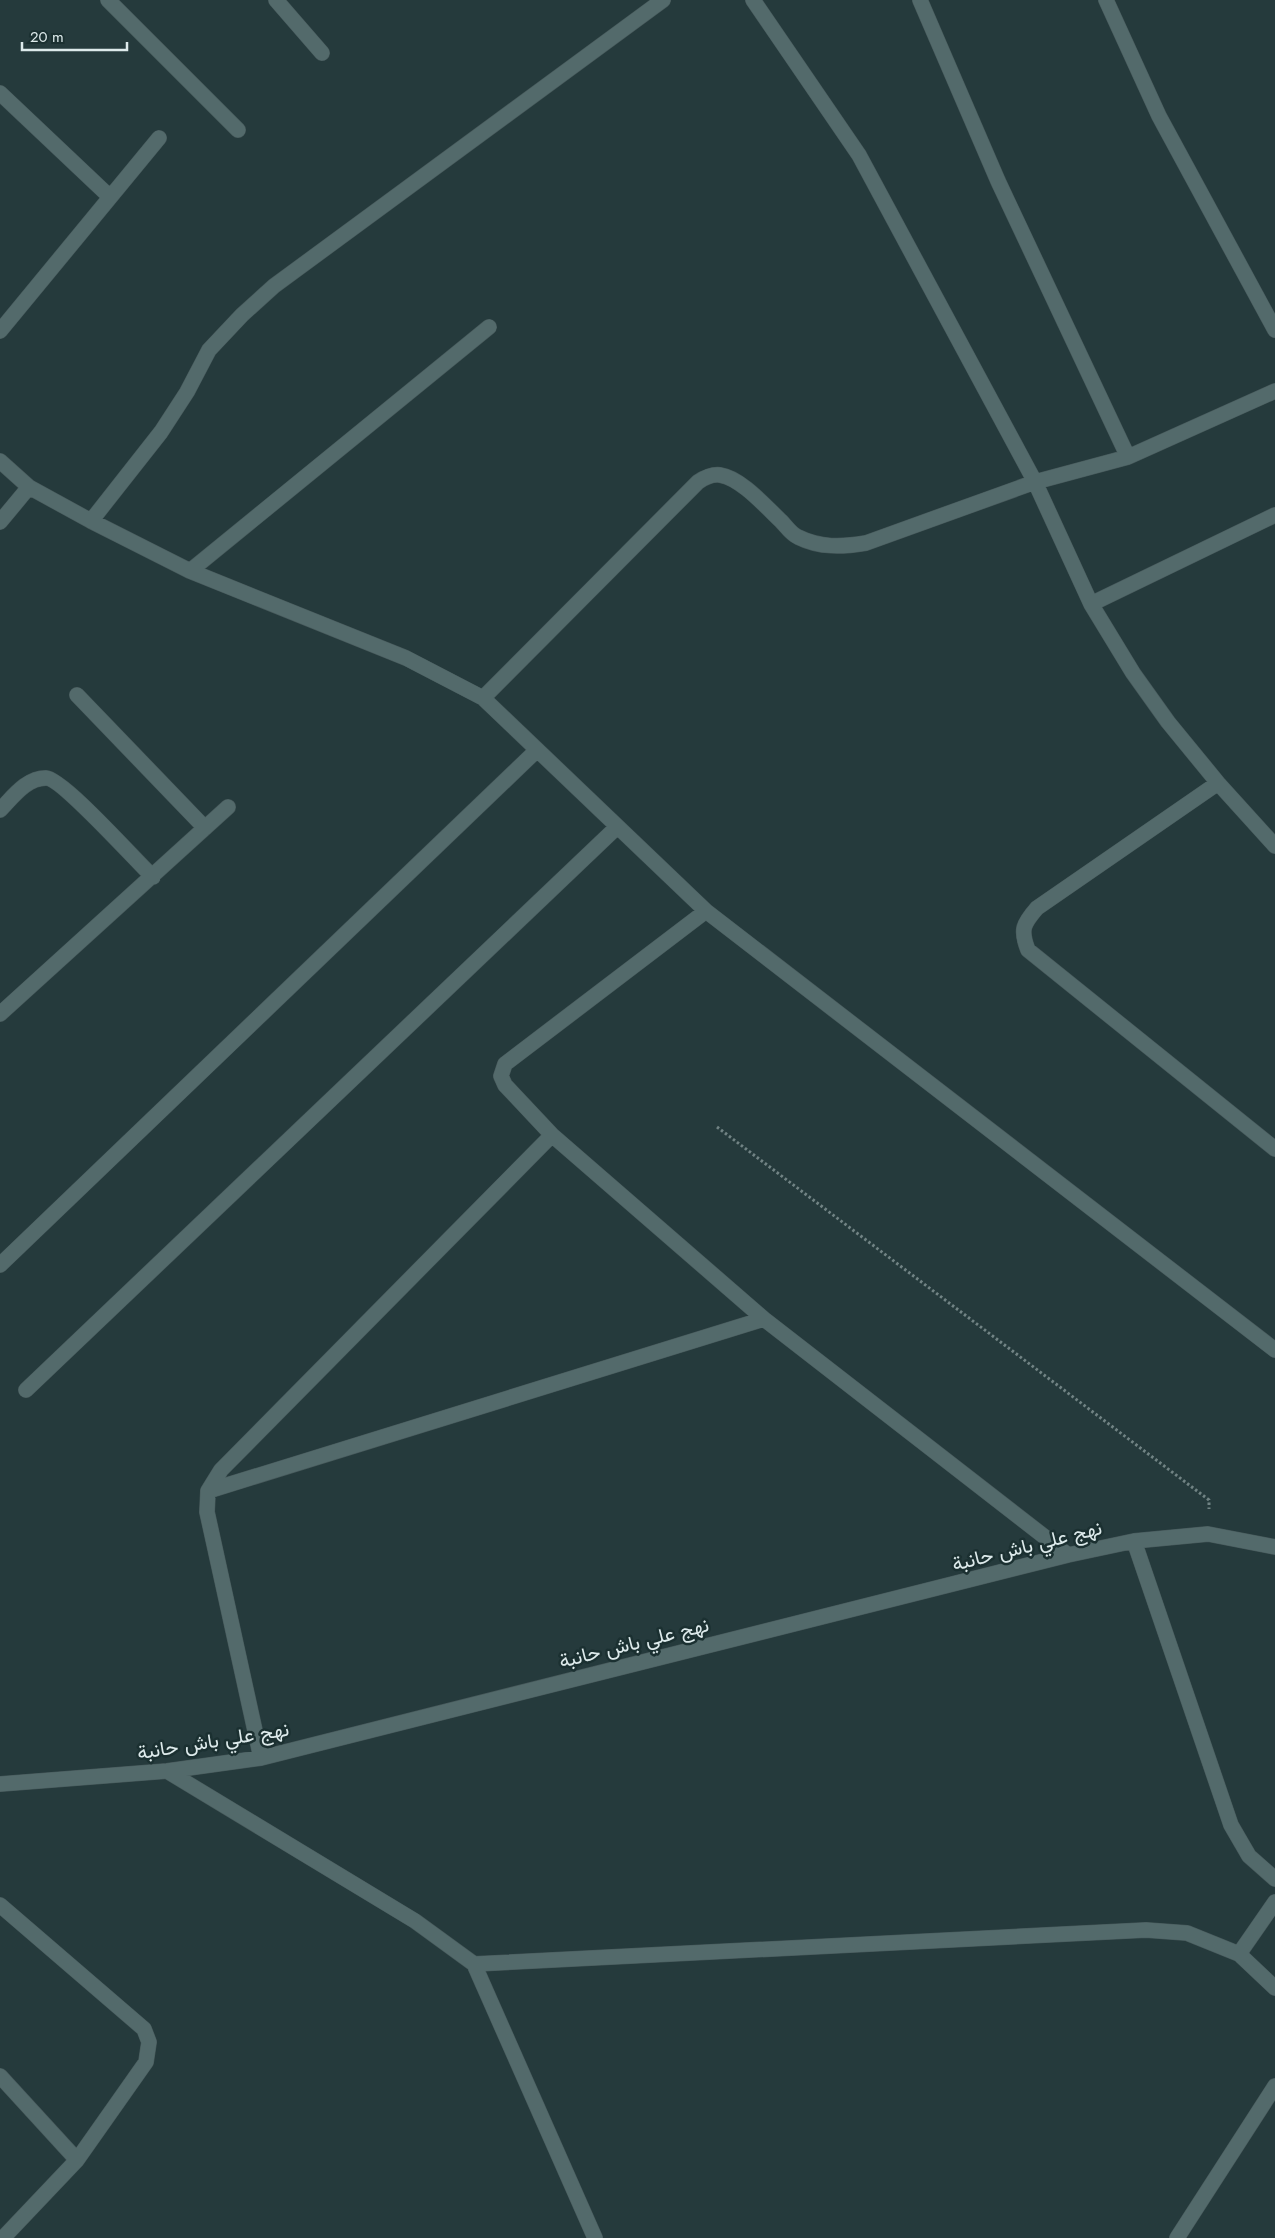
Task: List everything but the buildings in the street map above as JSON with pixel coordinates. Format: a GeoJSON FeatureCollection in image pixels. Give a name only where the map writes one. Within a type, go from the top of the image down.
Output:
{"type":"FeatureCollection","features":[{"type":"Feature","properties":{"kind":"street"},"geometry":{"type":"LineString","coordinates":[[108,0],[238,130]]}},
{"type":"Feature","properties":{"kind":"street"},"geometry":{"type":"LineString","coordinates":[[276,0],[322,52]]}},
{"type":"Feature","properties":{"kind":"street"},"geometry":{"type":"LineString","coordinates":[[90,521],[161,432],[188,392],[209,350],[242,315],[274,286],[663,0]]}},
{"type":"Feature","properties":{"kind":"street"},"geometry":{"type":"LineString","coordinates":[[753,0],[859,155],[1034,482],[1091,604],[1133,673],[1156,706],[1218,783],[1275,846]]}},
{"type":"Feature","properties":{"kind":"street"},"geometry":{"type":"LineString","coordinates":[[920,0],[998,181],[1128,457]]}},
{"type":"Feature","properties":{"kind":"street"},"geometry":{"type":"LineString","coordinates":[[1106,0],[1160,116],[1275,330]]}},
{"type":"Feature","properties":{"kind":"street"},"geometry":{"type":"LineString","coordinates":[[0,92],[110,197]]}},
{"type":"Feature","properties":{"kind":"street"},"geometry":{"type":"LineString","coordinates":[[0,331],[159,138]]}},
{"type":"Feature","properties":{"kind":"street"},"geometry":{"type":"LineString","coordinates":[[190,571],[489,327]]}},
{"type":"Feature","properties":{"kind":"street"},"geometry":{"type":"LineString","coordinates":[[483,698],[698,482],[706,477],[718,474],[733,479],[762,503],[796,536],[819,545],[844,547],[866,543],[1034,482],[1128,457],[1275,391]]}},
{"type":"Feature","properties":{"kind":"street"},"geometry":{"type":"LineString","coordinates":[[0,461],[29,487],[90,521],[190,571],[406,658],[483,698],[706,911],[1275,1350]]}},
{"type":"Feature","properties":{"kind":"street"},"geometry":{"type":"LineString","coordinates":[[0,522],[29,487]]}},
{"type":"Feature","properties":{"kind":"street"},"geometry":{"type":"LineString","coordinates":[[1091,604],[1275,515]]}},
{"type":"Feature","properties":{"kind":"street"},"geometry":{"type":"LineString","coordinates":[[76,696],[205,828]]}},
{"type":"Feature","properties":{"kind":"street"},"geometry":{"type":"LineString","coordinates":[[0,1265],[537,750]]}},
{"type":"Feature","properties":{"kind":"street"},"geometry":{"type":"LineString","coordinates":[[0,810],[19,790],[36,779],[49,778],[67,790],[152,878]]}},
{"type":"Feature","properties":{"kind":"street"},"geometry":{"type":"LineString","coordinates":[[1218,783],[1037,908],[1024,922],[1023,938],[1028,950],[1275,1149]]}},
{"type":"Feature","properties":{"kind":"street"},"geometry":{"type":"LineString","coordinates":[[0,1014],[228,808]]}},
{"type":"Feature","properties":{"kind":"street"},"geometry":{"type":"LineString","coordinates":[[26,1390],[617,827]]}},
{"type":"Feature","properties":{"kind":"street"},"geometry":{"type":"LineString","coordinates":[[706,911],[504,1064],[501,1076],[505,1085],[552,1135],[764,1319],[1068,1555]]}},
{"type":"Feature","properties":{"kind":"street"},"geometry":{"type":"LineString","coordinates":[[261,1758],[207,1512],[208,1491],[221,1470],[552,1135]]}},
{"type":"Feature","properties":{"kind":"street"},"geometry":{"type":"LineString","coordinates":[[208,1491],[764,1319]]}},
{"type":"Feature","properties":{"kind":"street","name":"نهج علي باش حانبة"},"geometry":{"type":"LineString","coordinates":[[0,1784],[166,1771],[261,1758],[1068,1555],[1134,1541],[1208,1534],[1275,1547]]}},
{"type":"Feature","properties":{"kind":"street"},"geometry":{"type":"LineString","coordinates":[[1134,1541],[1231,1826],[1249,1856],[1275,1879]]}},
{"type":"Feature","properties":{"kind":"street"},"geometry":{"type":"LineString","coordinates":[[166,1771],[415,1921],[474,1964],[595,2238]]}},
{"type":"Feature","properties":{"kind":"street"},"geometry":{"type":"LineString","coordinates":[[1239,1954],[1275,1902]]}},
{"type":"Feature","properties":{"kind":"street"},"geometry":{"type":"LineString","coordinates":[[0,1905],[144,2029],[149,2042],[146,2062],[77,2160],[4,2238]]}},
{"type":"Feature","properties":{"kind":"street"},"geometry":{"type":"LineString","coordinates":[[474,1964],[1146,1930],[1187,1933],[1239,1954],[1275,1988]]}},
{"type":"Feature","properties":{"kind":"street"},"geometry":{"type":"LineString","coordinates":[[0,2076],[77,2160]]}},
{"type":"Feature","properties":{"kind":"street"},"geometry":{"type":"LineString","coordinates":[[1177,2238],[1275,2086]]}},
{"type":"Feature","properties":{"kind":"path"},"geometry":{"type":"LineString","coordinates":[[717,1127],[1209,1500],[1208,1534]]}}]}
